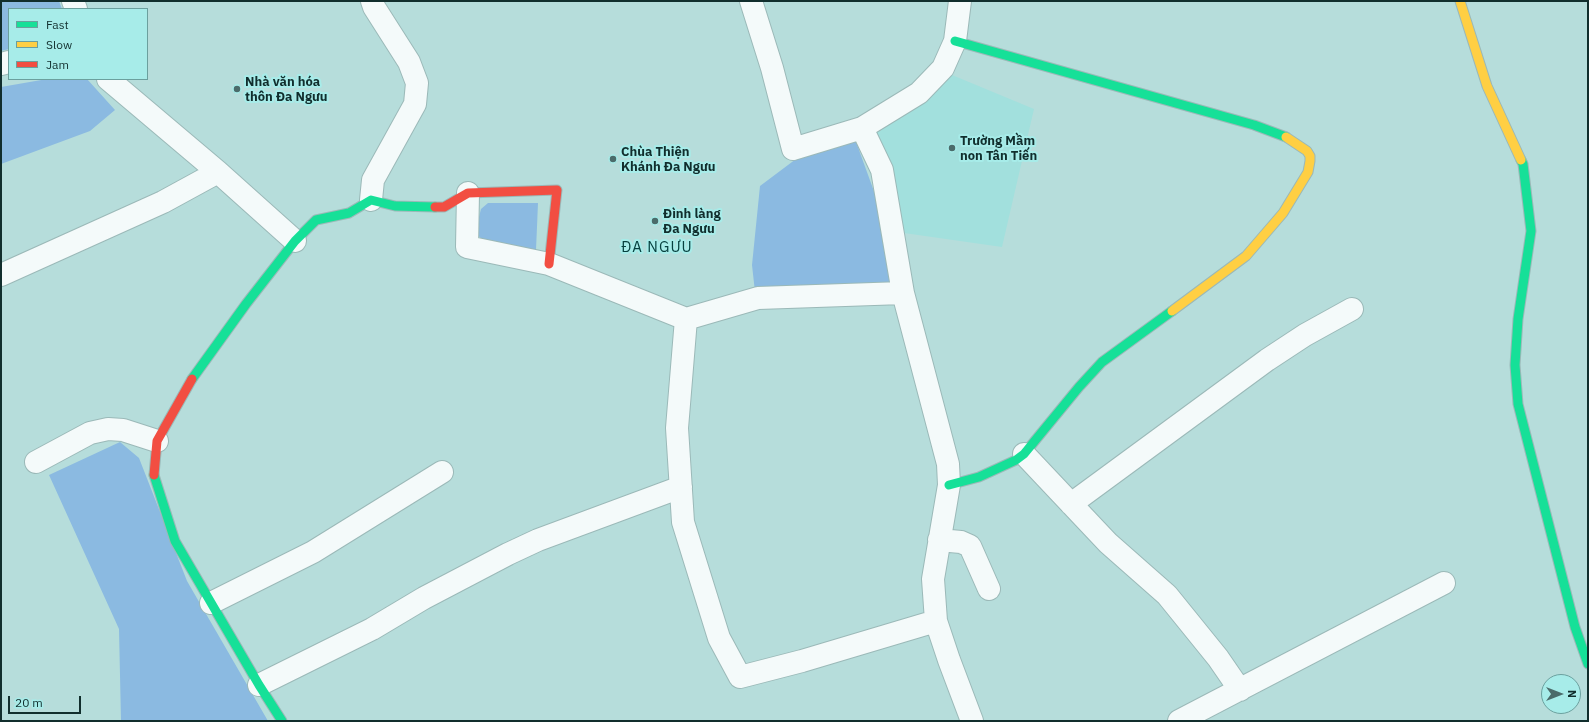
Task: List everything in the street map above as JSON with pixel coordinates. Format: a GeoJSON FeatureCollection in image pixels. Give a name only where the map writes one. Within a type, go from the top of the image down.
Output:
{"type":"FeatureCollection","features":[{"type":"Feature","properties":{"kind":"street"},"geometry":{"type":"LineString","coordinates":[[371,200],[373,180],[415,104],[417,83],[409,62],[374,7],[372,1]]}},
{"type":"Feature","properties":{"kind":"street"},"geometry":{"type":"LineString","coordinates":[[751,1],[772,68],[792,149],[862,128],[919,93],[943,68],[955,41],[960,1]]}},
{"type":"Feature","properties":{"kind":"street"},"geometry":{"type":"LineString","coordinates":[[1460,1],[1488,86],[1523,164],[1531,231],[1518,319],[1515,364],[1518,404],[1575,627],[1588,664]]}},
{"type":"Feature","properties":{"kind":"street"},"geometry":{"type":"LineString","coordinates":[[949,485],[967,481],[996,470],[1016,460],[1024,454],[1079,387],[1102,362],[1146,332],[1246,256],[1283,213],[1308,172],[1310,166],[1310,156],[1306,151],[1287,137],[1254,125],[955,41]]}},
{"type":"Feature","properties":{"kind":"street"},"geometry":{"type":"LineString","coordinates":[[109,80],[218,172],[295,241]]}},
{"type":"Feature","properties":{"kind":"street"},"geometry":{"type":"LineString","coordinates":[[862,128],[882,170],[903,293],[948,464],[949,485],[933,579],[936,621],[972,721]]}},
{"type":"Feature","properties":{"kind":"street"},"geometry":{"type":"LineString","coordinates":[[1,275],[163,202],[218,172]]}},
{"type":"Feature","properties":{"kind":"street"},"geometry":{"type":"LineString","coordinates":[[282,721],[259,686],[175,541],[153,473],[157,441],[187,386],[246,304],[295,241],[316,220],[349,213],[371,200],[395,206],[444,207],[468,193],[557,190],[549,264]]}},
{"type":"Feature","properties":{"kind":"street"},"geometry":{"type":"LineString","coordinates":[[468,193],[467,247],[549,264],[686,319],[758,298],[903,293]]}},
{"type":"Feature","properties":{"kind":"street"},"geometry":{"type":"LineString","coordinates":[[1072,504],[1267,360],[1305,335],[1352,309]]}},
{"type":"Feature","properties":{"kind":"street"},"geometry":{"type":"LineString","coordinates":[[686,319],[677,428],[683,522],[719,638],[740,677],[802,661],[936,621]]}},
{"type":"Feature","properties":{"kind":"street"},"geometry":{"type":"LineString","coordinates":[[36,462],[90,432],[108,429],[123,430],[157,441]]}},
{"type":"Feature","properties":{"kind":"street"},"geometry":{"type":"LineString","coordinates":[[1024,454],[1108,543],[1175,604],[1218,658],[1240,690]]}},
{"type":"Feature","properties":{"kind":"street"},"geometry":{"type":"LineString","coordinates":[[211,603],[313,552],[442,472]]}},
{"type":"Feature","properties":{"kind":"street"},"geometry":{"type":"LineString","coordinates":[[259,686],[372,628],[424,598],[508,554],[538,540],[681,487]]}},
{"type":"Feature","properties":{"kind":"street"},"geometry":{"type":"LineString","coordinates":[[939,540],[961,542],[970,546],[989,589]]}},
{"type":"Feature","properties":{"kind":"street"},"geometry":{"type":"LineString","coordinates":[[1179,721],[1444,583]]}},
{"type":"Feature","properties":{"kind":"shaded area"},"geometry":{"type":"Polygon","coordinates":[[[1,1],[59,1],[62,8],[8,8],[8,49],[1,51],[1,1]]]}},
{"type":"Feature","properties":{"kind":"shaded area","name":"Trường Mầm non Tân Tiến"},"geometry":{"type":"Polygon","coordinates":[[[952,75],[1034,109],[1002,247],[897,232],[870,129],[952,75]]]}},
{"type":"Feature","properties":{"kind":"shaded area"},"geometry":{"type":"Polygon","coordinates":[[[41,80],[88,80],[115,110],[90,131],[1,164],[1,87],[41,80]]]}},
{"type":"Feature","properties":{"kind":"shaded area"},"geometry":{"type":"Polygon","coordinates":[[[855,139],[884,219],[894,286],[755,292],[752,265],[760,186],[796,159],[855,139]]]}},
{"type":"Feature","properties":{"kind":"shaded area"},"geometry":{"type":"Polygon","coordinates":[[[488,203],[538,203],[536,250],[483,240],[475,233],[481,209],[488,203]]]}},
{"type":"Feature","properties":{"kind":"shaded area"},"geometry":{"type":"Polygon","coordinates":[[[120,442],[139,458],[187,581],[268,721],[121,721],[119,629],[49,475],[120,442]]]}},
{"type":"Feature","properties":{"kind":"traffic: fast"},"geometry":{"type":"LineString","coordinates":[[955,41],[1254,125],[1286,137]]}},
{"type":"Feature","properties":{"kind":"traffic: fast"},"geometry":{"type":"LineString","coordinates":[[1521,160],[1523,164],[1531,231],[1518,319],[1515,365],[1518,404],[1575,627],[1588,664]]}},
{"type":"Feature","properties":{"kind":"traffic: fast"},"geometry":{"type":"LineString","coordinates":[[192,379],[246,304],[295,241],[316,220],[349,213],[371,200],[395,206],[435,207]]}},
{"type":"Feature","properties":{"kind":"traffic: fast"},"geometry":{"type":"LineString","coordinates":[[949,485],[979,477],[1016,460],[1024,454],[1079,387],[1102,362],[1172,311]]}},
{"type":"Feature","properties":{"kind":"traffic: fast"},"geometry":{"type":"LineString","coordinates":[[154,475],[175,541],[259,685],[282,721]]}},
{"type":"Feature","properties":{"kind":"traffic: slow"},"geometry":{"type":"LineString","coordinates":[[1460,1],[1487,86],[1521,160]]}},
{"type":"Feature","properties":{"kind":"traffic: slow"},"geometry":{"type":"LineString","coordinates":[[1172,311],[1246,256],[1283,213],[1308,172],[1310,161],[1310,156],[1307,151],[1286,137]]}},
{"type":"Feature","properties":{"kind":"traffic: jam"},"geometry":{"type":"LineString","coordinates":[[435,207],[444,207],[468,193],[557,190],[549,264]]}},
{"type":"Feature","properties":{"kind":"traffic: jam"},"geometry":{"type":"LineString","coordinates":[[154,475],[157,441],[192,379]]}},
{"type":"Feature","properties":{"kind":"place","name":"Nhà văn hóa thôn Đa Ngưu"},"geometry":{"type":"Point","coordinates":[237,89]}},
{"type":"Feature","properties":{"kind":"place","name":"Trường Mầm non Tân Tiến"},"geometry":{"type":"Point","coordinates":[952,148]}},
{"type":"Feature","properties":{"kind":"place","name":"Chùa Thiện Khánh Đa Ngưu"},"geometry":{"type":"Point","coordinates":[613,159]}},
{"type":"Feature","properties":{"kind":"place","name":"Đình làng Đa Ngưu"},"geometry":{"type":"Point","coordinates":[655,221]}},
{"type":"Feature","properties":{"kind":"district","name":"ĐA NGƯU"},"geometry":{"type":"Point","coordinates":[657,248]}}]}
